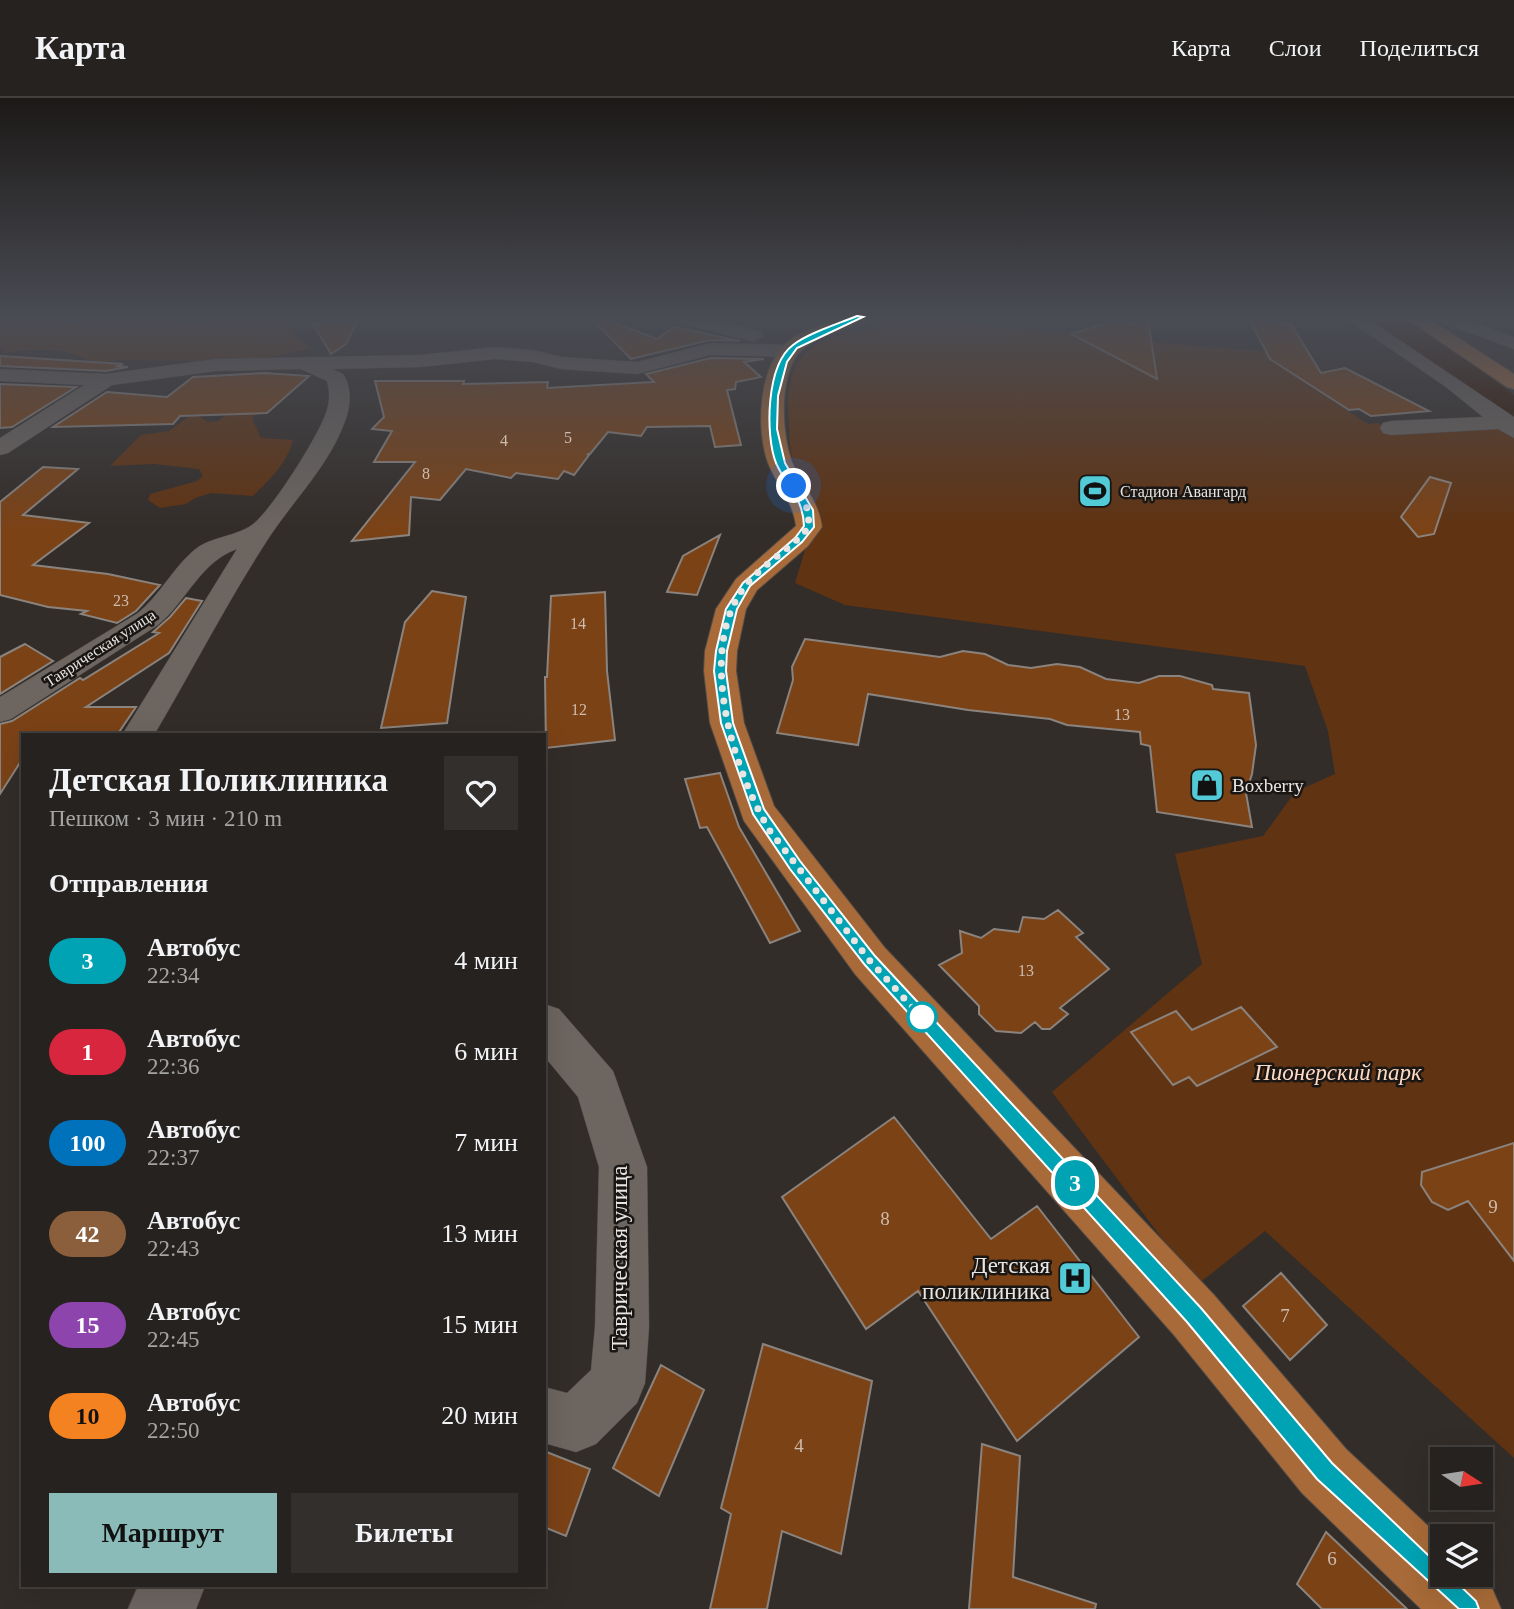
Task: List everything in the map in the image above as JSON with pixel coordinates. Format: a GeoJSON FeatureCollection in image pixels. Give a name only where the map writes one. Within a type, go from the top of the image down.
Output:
{"type":"FeatureCollection","features":[{"type":"Feature","properties":{"kind":"main road"},"geometry":{"type":"LineString","coordinates":[[776,388],[773,429],[780,463],[808,510],[809,527],[798,540],[746,585],[741,593],[732,609],[721,651],[720,671],[727,723],[758,811],[799,870],[870,961],[1194,1315],[1324,1471],[1468,1609]]}},
{"type":"Feature","properties":{"kind":"street"},"geometry":{"type":"LineString","coordinates":[[0,448],[94,388]]}},
{"type":"Feature","properties":{"kind":"street"},"geometry":{"type":"LineString","coordinates":[[139,733],[260,532],[284,503],[332,427],[340,399],[338,388]]}},
{"type":"Feature","properties":{"kind":"street"},"geometry":{"type":"LineString","coordinates":[[1460,388],[1510,426]]}},
{"type":"Feature","properties":{"kind":"street"},"geometry":{"type":"LineString","coordinates":[[1391,428],[1510,426]]}},
{"type":"Feature","properties":{"kind":"street","name":"Таврическая улица"},"geometry":{"type":"LineString","coordinates":[[0,711],[148,619],[165,605],[199,559],[214,548],[260,532]]}},
{"type":"Feature","properties":{"kind":"street","name":"Таврическая улица"},"geometry":{"type":"LineString","coordinates":[[546,1025],[597,1086],[623,1167],[623,1180],[622,1326],[617,1382],[576,1424],[546,1416]]}},
{"type":"Feature","properties":{"kind":"street"},"geometry":{"type":"LineString","coordinates":[[160,1609],[173,1587]]}},
{"type":"Feature","properties":{"kind":"green space","name":"Пионерский парк"},"geometry":{"type":"Polygon","coordinates":[[[790,388],[1312,388],[1368,424],[1378,423],[1391,428],[1514,422],[1514,1458],[1265,1231],[1197,1285],[1052,1092],[1202,964],[1175,854],[1263,836],[1295,792],[1335,774],[1328,731],[1305,666],[845,605],[795,583],[805,550],[820,519],[792,456],[788,399],[790,388]]]}},
{"type":"Feature","properties":{"kind":"green space"},"geometry":{"type":"Polygon","coordinates":[[[275,395],[252,418],[261,438],[293,440],[282,464],[253,496],[211,493],[186,504],[160,508],[148,500],[150,494],[197,481],[203,476],[199,469],[154,464],[110,466],[141,435],[169,431],[194,413],[208,422],[218,421],[237,407],[275,395]]]}},
{"type":"Feature","properties":{"kind":"building"},"geometry":{"type":"Polygon","coordinates":[[[0,388],[75,388],[12,427],[0,428],[0,388]]]}},
{"type":"Feature","properties":{"kind":"building"},"geometry":{"type":"Polygon","coordinates":[[[179,388],[296,388],[267,413],[180,416],[173,424],[53,427],[107,392],[167,397],[179,388]]]}},
{"type":"Feature","properties":{"kind":"building"},"geometry":{"type":"Polygon","coordinates":[[[377,388],[735,388],[727,390],[741,445],[715,447],[710,426],[647,427],[641,436],[608,432],[590,454],[587,454],[589,455],[574,475],[564,471],[558,479],[516,473],[511,478],[466,469],[440,500],[411,497],[409,535],[352,541],[415,462],[374,462],[392,431],[372,429],[384,417],[377,388]]]}},
{"type":"Feature","properties":{"kind":"building"},"geometry":{"type":"Polygon","coordinates":[[[1314,388],[1383,388],[1429,411],[1371,416],[1359,409],[1349,410],[1314,388]]]}},
{"type":"Feature","properties":{"kind":"building"},"geometry":{"type":"Polygon","coordinates":[[[43,467],[78,469],[23,515],[89,523],[33,565],[108,574],[160,585],[136,611],[117,623],[81,614],[87,611],[48,607],[0,595],[0,502],[43,467]]]}},
{"type":"Feature","properties":{"kind":"building"},"geometry":{"type":"Polygon","coordinates":[[[1430,477],[1451,483],[1434,534],[1418,537],[1401,517],[1430,477]]]}},
{"type":"Feature","properties":{"kind":"building"},"geometry":{"type":"Polygon","coordinates":[[[720,535],[697,595],[667,592],[683,556],[720,535]]]}},
{"type":"Feature","properties":{"kind":"building"},"geometry":{"type":"Polygon","coordinates":[[[432,591],[466,597],[447,723],[381,728],[405,622],[432,591]]]}},
{"type":"Feature","properties":{"kind":"building"},"geometry":{"type":"Polygon","coordinates":[[[605,592],[607,671],[615,740],[546,748],[545,677],[551,596],[605,592]]]}},
{"type":"Feature","properties":{"kind":"building"},"geometry":{"type":"Polygon","coordinates":[[[186,598],[202,601],[169,653],[86,707],[136,707],[118,733],[21,733],[21,761],[0,794],[0,724],[12,721],[159,633],[153,632],[186,598]]]}},
{"type":"Feature","properties":{"kind":"building"},"geometry":{"type":"Polygon","coordinates":[[[805,639],[940,657],[963,651],[985,654],[1008,665],[1031,668],[1057,664],[1080,667],[1106,679],[1139,683],[1159,676],[1180,676],[1212,685],[1213,689],[1249,693],[1256,745],[1246,793],[1252,827],[1157,812],[1150,746],[1141,744],[1140,732],[1067,725],[1050,719],[968,710],[868,694],[858,745],[777,733],[793,680],[792,667],[805,639]]]}},
{"type":"Feature","properties":{"kind":"building"},"geometry":{"type":"Polygon","coordinates":[[[25,644],[53,661],[0,694],[0,657],[25,644]]]}},
{"type":"Feature","properties":{"kind":"building"},"geometry":{"type":"Polygon","coordinates":[[[720,773],[739,827],[800,931],[770,943],[707,827],[700,828],[685,779],[720,773]]]}},
{"type":"Feature","properties":{"kind":"building"},"geometry":{"type":"Polygon","coordinates":[[[1058,910],[1083,933],[1076,937],[1109,969],[1060,1008],[1068,1014],[1050,1029],[1042,1029],[1035,1022],[1021,1033],[996,1031],[979,1014],[979,1006],[939,965],[962,953],[960,931],[981,938],[994,929],[1019,932],[1023,917],[1044,919],[1058,910]]]}},
{"type":"Feature","properties":{"kind":"building"},"geometry":{"type":"Polygon","coordinates":[[[1241,1007],[1277,1047],[1197,1086],[1189,1077],[1173,1085],[1131,1032],[1176,1011],[1192,1030],[1241,1007]]]}},
{"type":"Feature","properties":{"kind":"building"},"geometry":{"type":"Polygon","coordinates":[[[894,1117],[991,1239],[1037,1206],[1139,1337],[1017,1441],[918,1291],[866,1329],[782,1197],[894,1117]]]}},
{"type":"Feature","properties":{"kind":"building"},"geometry":{"type":"Polygon","coordinates":[[[1514,1143],[1514,1261],[1468,1201],[1448,1210],[1432,1202],[1421,1185],[1422,1172],[1514,1143]]]}},
{"type":"Feature","properties":{"kind":"building"},"geometry":{"type":"Polygon","coordinates":[[[1281,1273],[1327,1325],[1290,1360],[1243,1306],[1281,1273]]]}},
{"type":"Feature","properties":{"kind":"building"},"geometry":{"type":"Polygon","coordinates":[[[763,1344],[872,1381],[841,1554],[782,1531],[767,1609],[710,1609],[731,1514],[721,1508],[763,1344]]]}},
{"type":"Feature","properties":{"kind":"building"},"geometry":{"type":"Polygon","coordinates":[[[661,1365],[704,1390],[659,1496],[613,1468],[661,1365]]]}},
{"type":"Feature","properties":{"kind":"building"},"geometry":{"type":"Polygon","coordinates":[[[982,1444],[1020,1456],[1013,1577],[1096,1604],[1095,1609],[969,1609],[982,1444]]]}},
{"type":"Feature","properties":{"kind":"building"},"geometry":{"type":"Polygon","coordinates":[[[546,1452],[590,1469],[566,1536],[546,1528],[546,1452]]]}},
{"type":"Feature","properties":{"kind":"building"},"geometry":{"type":"Polygon","coordinates":[[[1326,1532],[1407,1609],[1322,1609],[1297,1584],[1326,1532]]]}},
{"type":"Feature","properties":{"kind":"waterway"},"geometry":{"type":"LineString","coordinates":[[1484,388],[1514,410]]}},
{"type":"Feature","properties":{"kind":"bus line","name":"3"},"geometry":{"type":"LineString","coordinates":[[776,388],[773,429],[780,463],[808,510],[809,527],[798,540],[746,585],[732,609],[721,651],[720,671],[727,723],[758,811],[795,865],[870,961],[1194,1315],[1324,1471],[1468,1609]]}},
{"type":"Feature","properties":{"kind":"place","name":"Стадион Авангард"},"geometry":{"type":"Point","coordinates":[1095,491]}},
{"type":"Feature","properties":{"kind":"place","name":"Boxberry"},"geometry":{"type":"Point","coordinates":[1207,785]}},
{"type":"Feature","properties":{"kind":"place","name":"Детская поликлиника"},"geometry":{"type":"Point","coordinates":[1075,1278]}},
{"type":"Feature","properties":{"kind":"route"},"geometry":{"type":"LineString","coordinates":[[794,486],[808,510],[809,527],[798,540],[746,585],[732,609],[721,651],[720,671],[727,723],[758,811],[770,831],[870,961],[924,1020],[922,1017]]}}]}
